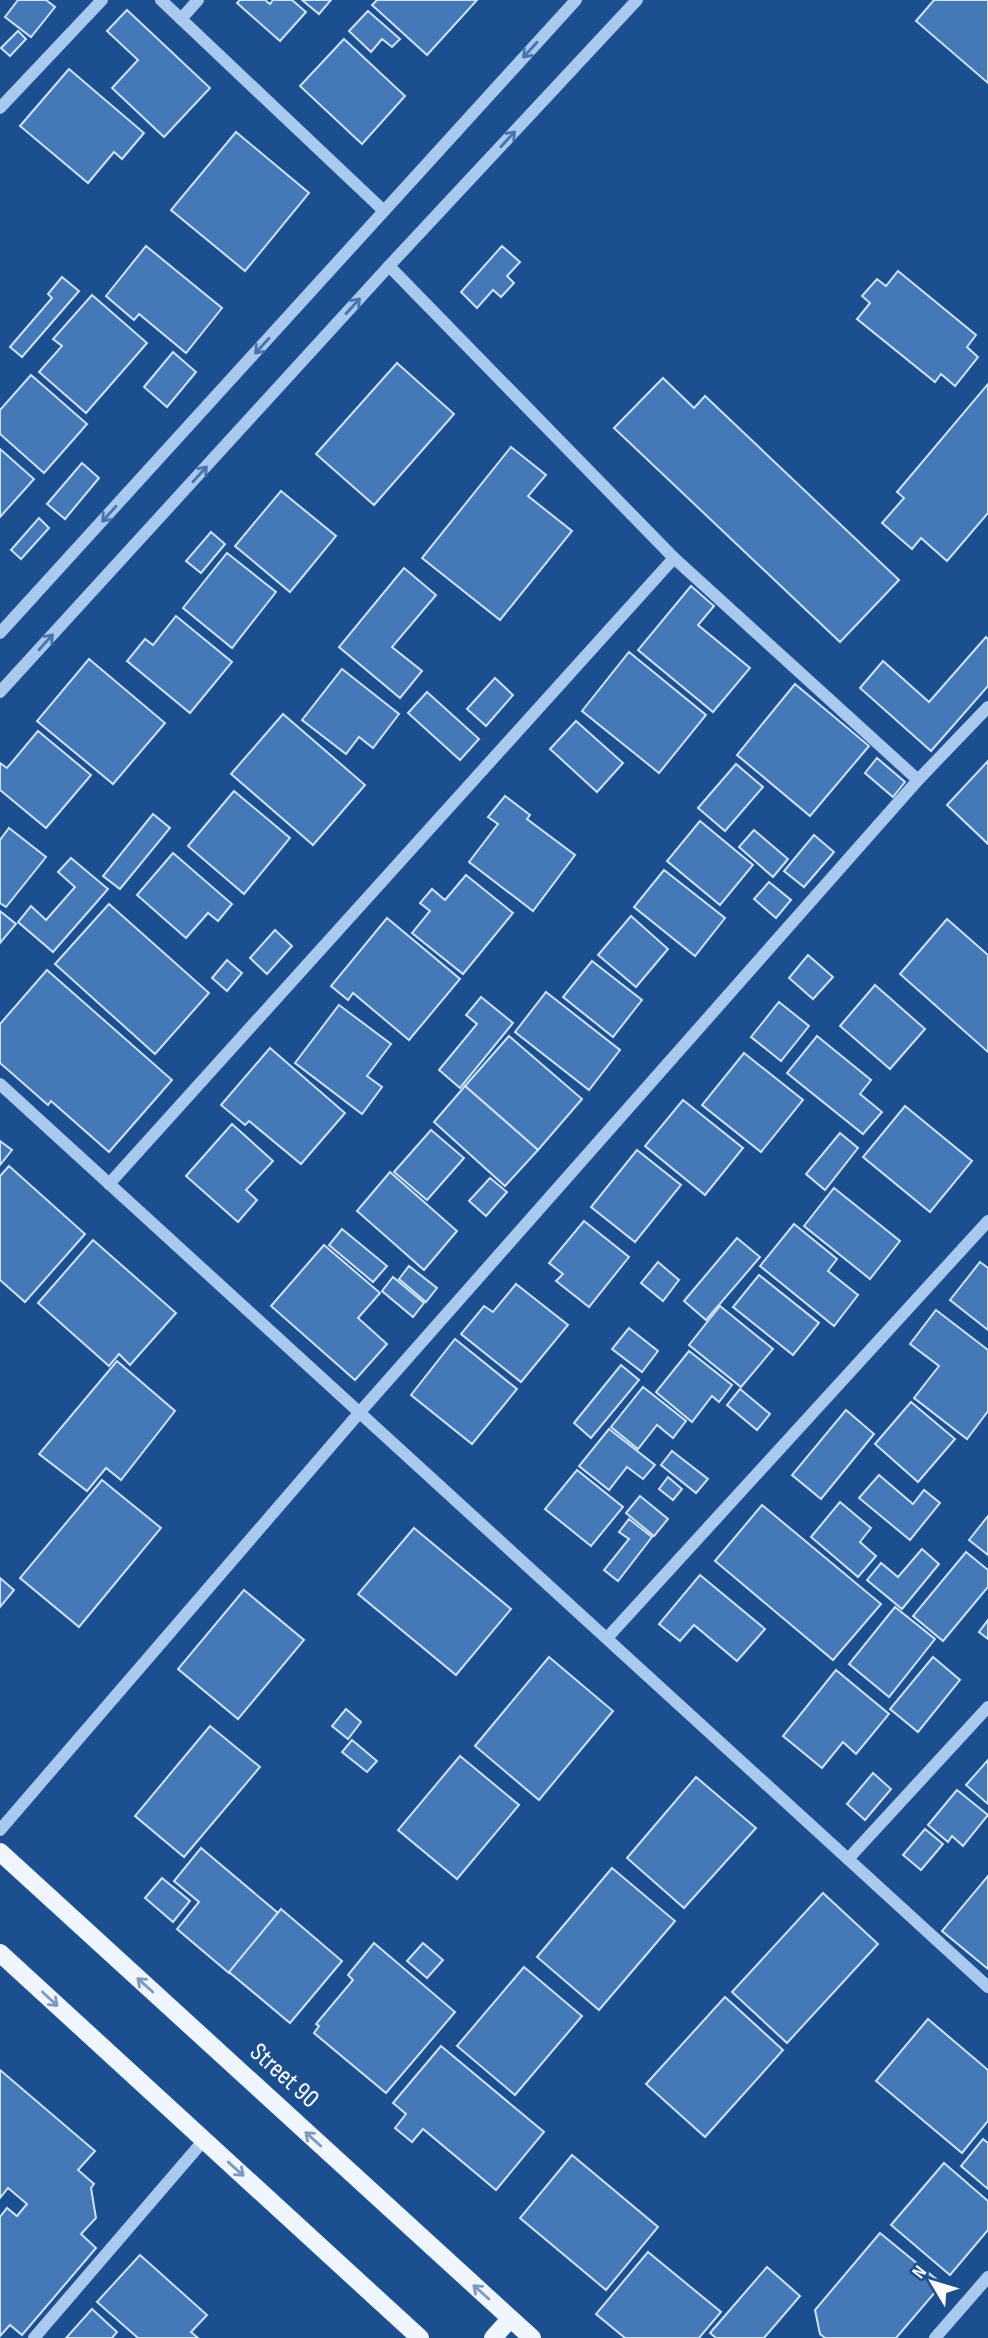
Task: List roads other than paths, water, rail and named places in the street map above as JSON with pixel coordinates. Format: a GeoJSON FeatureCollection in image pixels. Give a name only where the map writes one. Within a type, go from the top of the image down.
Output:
{"type":"FeatureCollection","features":[{"type":"Feature","properties":{"kind":"main road","name":"Street 90"},"geometry":{"type":"LineString","coordinates":[[0,1852],[532,2338]]}},
{"type":"Feature","properties":{"kind":"main road"},"geometry":{"type":"LineString","coordinates":[[0,1953],[421,2338]]}},
{"type":"Feature","properties":{"kind":"main road"},"geometry":{"type":"LineString","coordinates":[[493,2338],[510,2319]]}},
{"type":"Feature","properties":{"kind":"street"},"geometry":{"type":"LineString","coordinates":[[0,108],[102,0]]}},
{"type":"Feature","properties":{"kind":"street"},"geometry":{"type":"LineString","coordinates":[[161,0],[384,211]]}},
{"type":"Feature","properties":{"kind":"street"},"geometry":{"type":"LineString","coordinates":[[181,19],[198,0]]}},
{"type":"Feature","properties":{"kind":"street"},"geometry":{"type":"LineString","coordinates":[[0,633],[576,0]]}},
{"type":"Feature","properties":{"kind":"street"},"geometry":{"type":"LineString","coordinates":[[0,692],[389,266],[637,0]]}},
{"type":"Feature","properties":{"kind":"street"},"geometry":{"type":"LineString","coordinates":[[389,266],[674,558],[918,780]]}},
{"type":"Feature","properties":{"kind":"street"},"geometry":{"type":"LineString","coordinates":[[109,1184],[674,558]]}},
{"type":"Feature","properties":{"kind":"street"},"geometry":{"type":"LineString","coordinates":[[0,1830],[360,1412],[918,780],[988,707]]}},
{"type":"Feature","properties":{"kind":"street"},"geometry":{"type":"LineString","coordinates":[[0,1084],[988,1987]]}},
{"type":"Feature","properties":{"kind":"street"},"geometry":{"type":"LineString","coordinates":[[607,1638],[988,1221]]}},
{"type":"Feature","properties":{"kind":"street"},"geometry":{"type":"LineString","coordinates":[[848,1859],[988,1707]]}},
{"type":"Feature","properties":{"kind":"street"},"geometry":{"type":"LineString","coordinates":[[34,2338],[204,2140]]}},
{"type":"Feature","properties":{"kind":"street"},"geometry":{"type":"LineString","coordinates":[[935,2338],[988,2277]]}}]}
